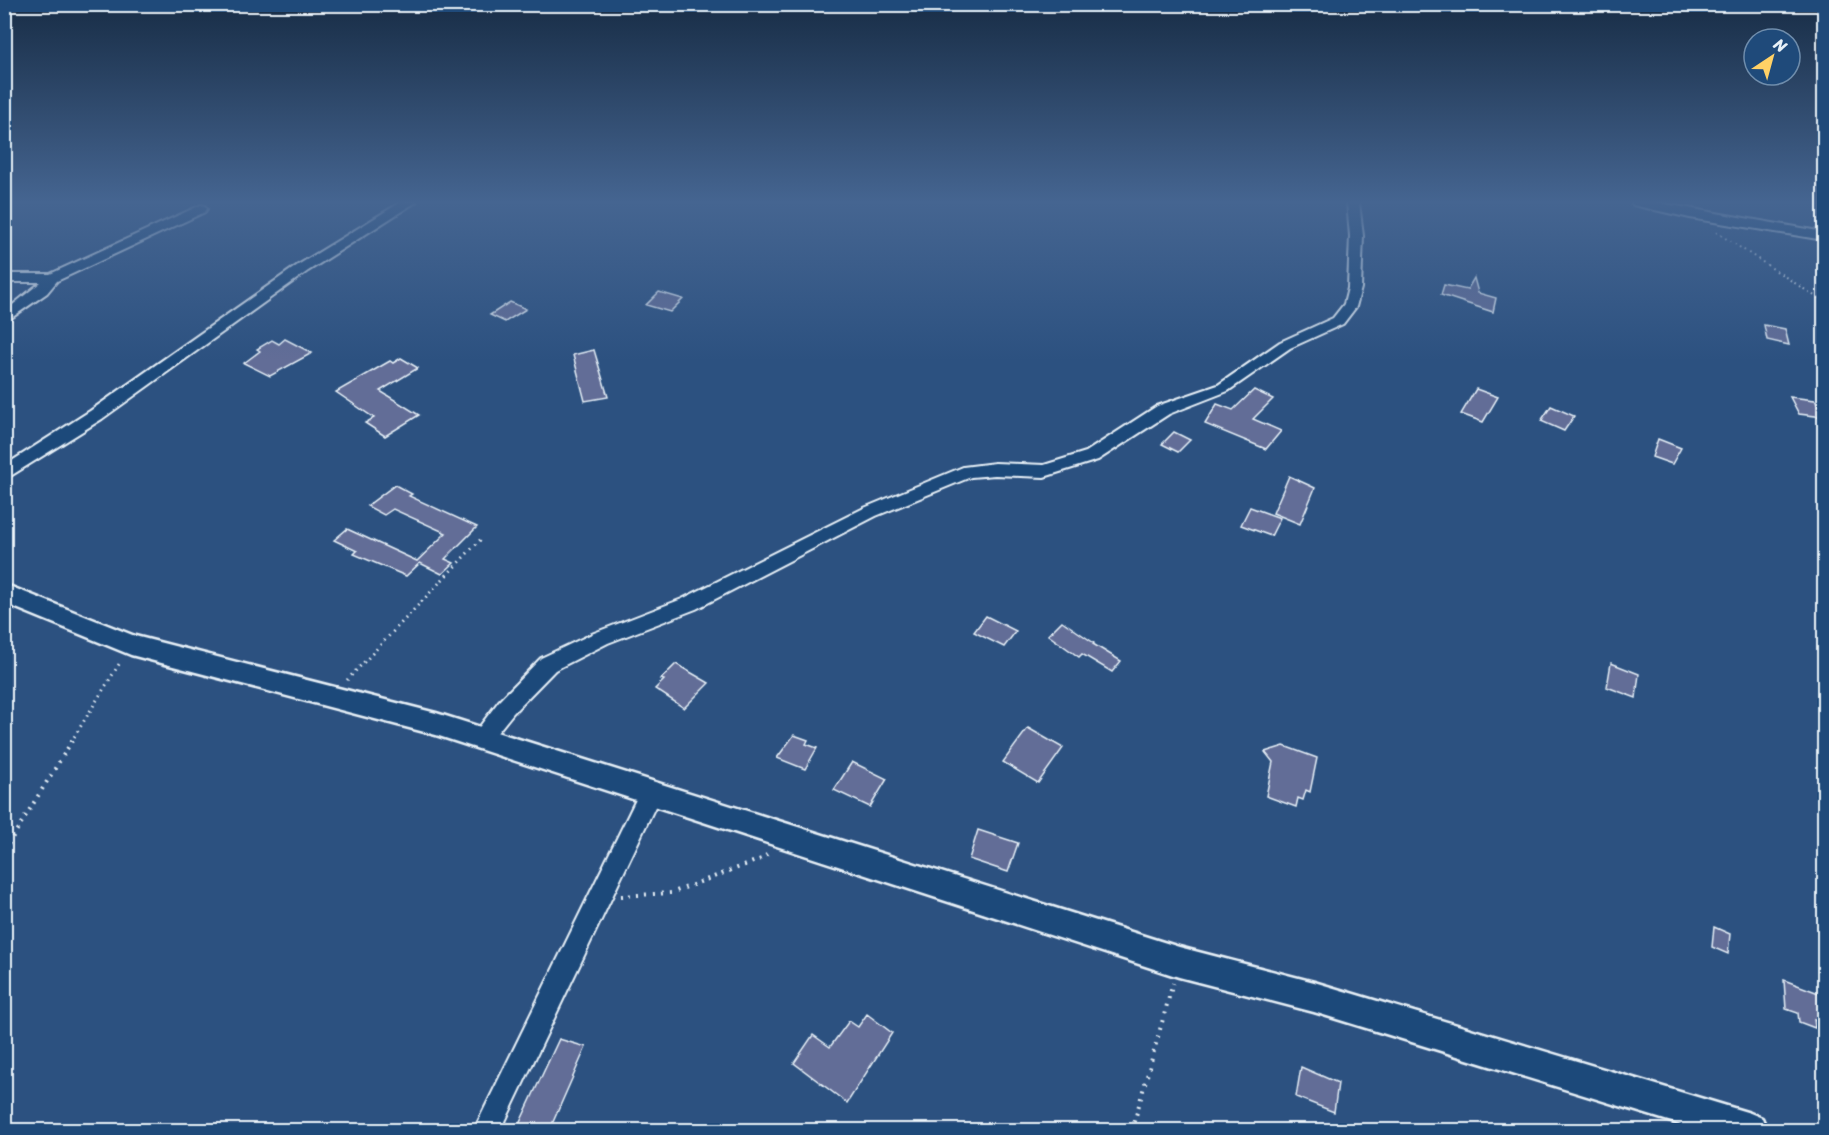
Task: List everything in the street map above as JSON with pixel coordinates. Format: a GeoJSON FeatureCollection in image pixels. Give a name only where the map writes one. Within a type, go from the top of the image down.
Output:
{"type":"FeatureCollection","features":[{"type":"Feature","properties":{"kind":"street"},"geometry":{"type":"LineString","coordinates":[[4,278],[52,278],[102,255]]}},
{"type":"Feature","properties":{"kind":"street"},"geometry":{"type":"LineString","coordinates":[[4,474],[96,415],[324,255]]}},
{"type":"Feature","properties":{"kind":"street"},"geometry":{"type":"LineString","coordinates":[[481,738],[506,707],[548,664],[601,638],[689,604],[870,512],[969,471],[995,469],[1044,471],[1092,456],[1129,429],[1163,410],[1223,388],[1286,345],[1338,321],[1345,315],[1353,298],[1356,255]]}},
{"type":"Feature","properties":{"kind":"street"},"geometry":{"type":"LineString","coordinates":[[4,319],[42,290],[52,278]]}},
{"type":"Feature","properties":{"kind":"street"},"geometry":{"type":"LineString","coordinates":[[4,593],[131,645],[481,738],[1179,962],[1314,997],[1750,1131]]}},
{"type":"Feature","properties":{"kind":"street"},"geometry":{"type":"LineString","coordinates":[[487,1131],[651,792]]}},
{"type":"Feature","properties":{"kind":"path"},"geometry":{"type":"LineString","coordinates":[[1750,255],[1824,302]]}},
{"type":"Feature","properties":{"kind":"path"},"geometry":{"type":"LineString","coordinates":[[332,697],[482,538]]}},
{"type":"Feature","properties":{"kind":"path"},"geometry":{"type":"LineString","coordinates":[[4,851],[131,645]]}},
{"type":"Feature","properties":{"kind":"path"},"geometry":{"type":"LineString","coordinates":[[601,897],[671,893],[760,859],[793,837]]}},
{"type":"Feature","properties":{"kind":"path"},"geometry":{"type":"LineString","coordinates":[[1132,1131],[1179,962]]}},
{"type":"Feature","properties":{"kind":"building"},"geometry":{"type":"Polygon","coordinates":[[[1474,278],[1478,293],[1496,298],[1493,312],[1441,295],[1444,285],[1467,290],[1474,278]]]}},
{"type":"Feature","properties":{"kind":"building"},"geometry":{"type":"Polygon","coordinates":[[[659,292],[683,299],[670,312],[646,305],[659,292]]]}},
{"type":"Feature","properties":{"kind":"building"},"geometry":{"type":"Polygon","coordinates":[[[510,302],[526,309],[505,322],[490,315],[510,302]]]}},
{"type":"Feature","properties":{"kind":"building"},"geometry":{"type":"Polygon","coordinates":[[[1764,325],[1785,329],[1789,345],[1767,340],[1764,325]]]}},
{"type":"Feature","properties":{"kind":"building"},"geometry":{"type":"Polygon","coordinates":[[[285,339],[312,353],[270,376],[244,363],[260,351],[257,349],[272,340],[279,344],[285,339]]]}},
{"type":"Feature","properties":{"kind":"building"},"geometry":{"type":"Polygon","coordinates":[[[594,350],[608,397],[585,401],[573,355],[594,350]]]}},
{"type":"Feature","properties":{"kind":"building"},"geometry":{"type":"Polygon","coordinates":[[[401,358],[418,368],[380,391],[419,415],[385,436],[365,423],[374,418],[336,392],[390,361],[393,363],[401,358]]]}},
{"type":"Feature","properties":{"kind":"building"},"geometry":{"type":"Polygon","coordinates":[[[1476,389],[1498,397],[1483,422],[1461,414],[1476,389]]]}},
{"type":"Feature","properties":{"kind":"building"},"geometry":{"type":"Polygon","coordinates":[[[1254,390],[1273,399],[1253,419],[1281,431],[1266,449],[1205,424],[1217,404],[1233,410],[1254,390]]]}},
{"type":"Feature","properties":{"kind":"building"},"geometry":{"type":"Polygon","coordinates":[[[1790,397],[1815,400],[1824,417],[1799,414],[1790,397]]]}},
{"type":"Feature","properties":{"kind":"building"},"geometry":{"type":"Polygon","coordinates":[[[1551,406],[1574,416],[1564,431],[1541,421],[1551,406]]]}},
{"type":"Feature","properties":{"kind":"building"},"geometry":{"type":"Polygon","coordinates":[[[1174,432],[1190,440],[1178,452],[1162,444],[1174,432]]]}},
{"type":"Feature","properties":{"kind":"building"},"geometry":{"type":"Polygon","coordinates":[[[1658,439],[1681,448],[1672,464],[1652,457],[1658,439]]]}},
{"type":"Feature","properties":{"kind":"building"},"geometry":{"type":"Polygon","coordinates":[[[1289,476],[1315,488],[1300,524],[1273,513],[1289,476]]]}},
{"type":"Feature","properties":{"kind":"building"},"geometry":{"type":"Polygon","coordinates":[[[395,485],[412,494],[409,496],[477,527],[445,559],[454,563],[442,574],[420,563],[406,576],[354,554],[357,551],[334,540],[347,529],[417,561],[446,533],[393,509],[384,515],[367,506],[395,485]]]}},
{"type":"Feature","properties":{"kind":"building"},"geometry":{"type":"Polygon","coordinates":[[[1250,507],[1280,518],[1271,536],[1241,525],[1250,507]]]}},
{"type":"Feature","properties":{"kind":"building"},"geometry":{"type":"Polygon","coordinates":[[[986,616],[1016,631],[1004,647],[974,632],[986,616]]]}},
{"type":"Feature","properties":{"kind":"building"},"geometry":{"type":"Polygon","coordinates":[[[1062,621],[1121,661],[1112,672],[1082,654],[1079,657],[1048,635],[1062,621]]]}},
{"type":"Feature","properties":{"kind":"building"},"geometry":{"type":"Polygon","coordinates":[[[1611,663],[1639,674],[1636,698],[1607,687],[1611,663]]]}},
{"type":"Feature","properties":{"kind":"building"},"geometry":{"type":"Polygon","coordinates":[[[676,664],[709,683],[684,708],[655,689],[664,680],[661,679],[676,664]]]}},
{"type":"Feature","properties":{"kind":"building"},"geometry":{"type":"Polygon","coordinates":[[[1028,728],[1063,748],[1038,783],[1003,762],[1028,728]]]}},
{"type":"Feature","properties":{"kind":"building"},"geometry":{"type":"Polygon","coordinates":[[[794,735],[808,740],[806,744],[817,748],[805,769],[777,758],[794,735]]]}},
{"type":"Feature","properties":{"kind":"building"},"geometry":{"type":"Polygon","coordinates":[[[1284,746],[1317,758],[1310,792],[1306,790],[1303,800],[1298,798],[1296,807],[1266,796],[1273,762],[1265,752],[1284,746]]]}},
{"type":"Feature","properties":{"kind":"building"},"geometry":{"type":"Polygon","coordinates":[[[852,762],[887,779],[870,807],[834,790],[852,762]]]}},
{"type":"Feature","properties":{"kind":"building"},"geometry":{"type":"Polygon","coordinates":[[[978,830],[1018,843],[1008,872],[969,859],[978,830]]]}},
{"type":"Feature","properties":{"kind":"building"},"geometry":{"type":"Polygon","coordinates":[[[1714,927],[1730,934],[1728,954],[1712,947],[1714,927]]]}},
{"type":"Feature","properties":{"kind":"building"},"geometry":{"type":"Polygon","coordinates":[[[1784,980],[1824,995],[1824,1023],[1814,1019],[1815,1028],[1799,1022],[1798,1013],[1786,1009],[1784,980]]]}},
{"type":"Feature","properties":{"kind":"building"},"geometry":{"type":"Polygon","coordinates":[[[867,1014],[892,1033],[847,1103],[794,1063],[813,1035],[830,1047],[849,1021],[858,1027],[867,1014]]]}},
{"type":"Feature","properties":{"kind":"building"},"geometry":{"type":"Polygon","coordinates":[[[559,1039],[586,1047],[549,1131],[516,1131],[559,1039]]]}},
{"type":"Feature","properties":{"kind":"building"},"geometry":{"type":"Polygon","coordinates":[[[1301,1067],[1338,1083],[1334,1112],[1296,1097],[1301,1067]]]}}]}
